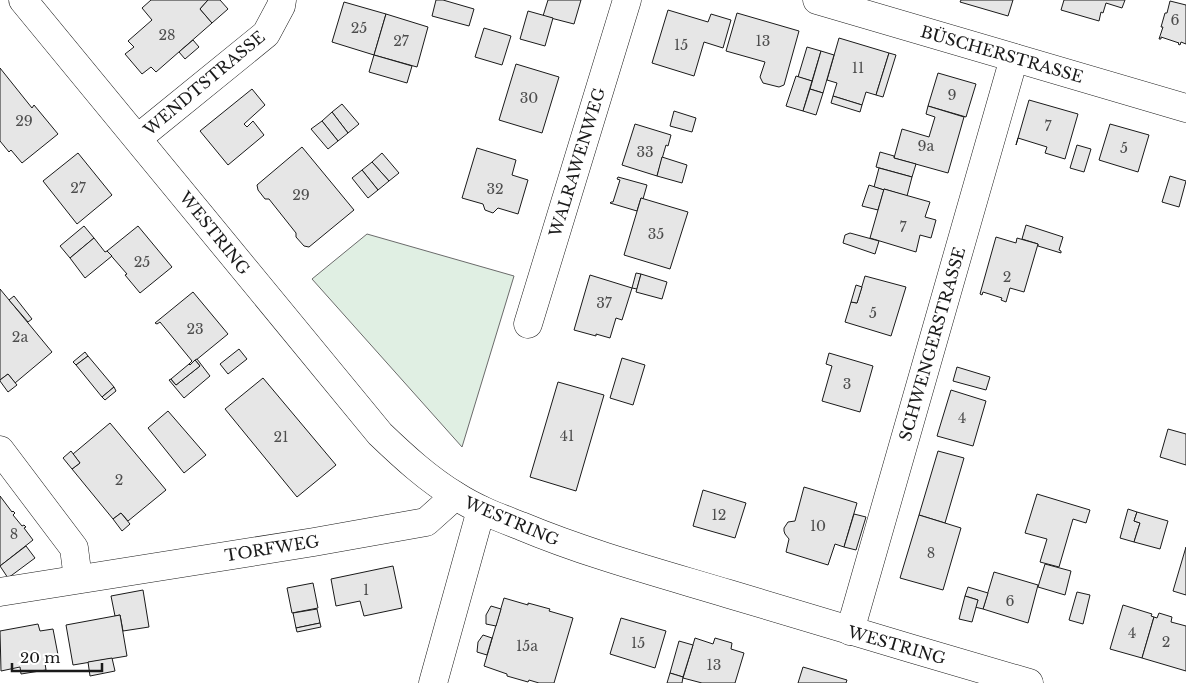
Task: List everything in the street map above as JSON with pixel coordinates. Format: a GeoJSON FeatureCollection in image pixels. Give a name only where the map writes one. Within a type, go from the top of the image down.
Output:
{"type":"FeatureCollection","features":[{"type":"Feature","properties":{"kind":"street","name":"WESTRING"},"geometry":{"type":"LineString","coordinates":[[23,0],[380,434],[429,478],[455,496],[481,510],[543,536],[610,558],[1029,683]]}},
{"type":"Feature","properties":{"kind":"street","name":"WENDTSTRASSE"},"geometry":{"type":"LineString","coordinates":[[138,138],[266,34],[281,6],[282,0]]}},
{"type":"Feature","properties":{"kind":"street","name":"WALRAWENWEG"},"geometry":{"type":"LineString","coordinates":[[528,324],[628,0]]}},
{"type":"Feature","properties":{"kind":"street","name":"BÜSCHERSTRASSE"},"geometry":{"type":"LineString","coordinates":[[817,0],[1186,108]]}},
{"type":"Feature","properties":{"kind":"street","name":"SCHWENGERSTRASSE"},"geometry":{"type":"LineString","coordinates":[[850,631],[1014,58]]}},
{"type":"Feature","properties":{"kind":"street"},"geometry":{"type":"LineString","coordinates":[[0,450],[74,548],[78,578]]}},
{"type":"Feature","properties":{"kind":"street","name":"TORFWEG"},"geometry":{"type":"LineString","coordinates":[[0,592],[78,578],[314,542],[426,522],[455,496]]}},
{"type":"Feature","properties":{"kind":"street"},"geometry":{"type":"LineString","coordinates":[[432,683],[481,510]]}},
{"type":"Feature","properties":{"kind":"green space"},"geometry":{"type":"Polygon","coordinates":[[[367,234],[514,276],[462,447],[312,279],[367,234]]]}},
{"type":"Feature","properties":{"kind":"building"},"geometry":{"type":"Polygon","coordinates":[[[151,0],[208,0],[200,9],[212,23],[156,72],[151,67],[142,74],[125,54],[134,47],[128,41],[152,20],[142,8],[151,0]]]}},
{"type":"Feature","properties":{"kind":"building"},"geometry":{"type":"Polygon","coordinates":[[[208,0],[220,0],[228,9],[212,23],[200,9],[208,0]]]}},
{"type":"Feature","properties":{"kind":"building"},"geometry":{"type":"Polygon","coordinates":[[[436,0],[443,0],[474,9],[469,26],[432,16],[436,0]]]}},
{"type":"Feature","properties":{"kind":"building"},"geometry":{"type":"Polygon","coordinates":[[[548,0],[581,0],[574,24],[543,16],[548,0]]]}},
{"type":"Feature","properties":{"kind":"building"},"geometry":{"type":"Polygon","coordinates":[[[961,0],[1013,0],[1008,16],[960,2],[961,0]]]}},
{"type":"Feature","properties":{"kind":"building"},"geometry":{"type":"Polygon","coordinates":[[[1064,0],[1125,0],[1122,8],[1106,3],[1099,21],[1061,10],[1064,0]]]}},
{"type":"Feature","properties":{"kind":"building"},"geometry":{"type":"Polygon","coordinates":[[[1170,1],[1186,5],[1186,44],[1181,42],[1180,45],[1161,37],[1159,39],[1170,1]]]}},
{"type":"Feature","properties":{"kind":"building"},"geometry":{"type":"Polygon","coordinates":[[[344,2],[386,14],[374,55],[332,42],[344,2]]]}},
{"type":"Feature","properties":{"kind":"building"},"geometry":{"type":"Polygon","coordinates":[[[668,10],[708,22],[711,14],[731,20],[723,48],[704,42],[694,76],[652,63],[668,10]]]}},
{"type":"Feature","properties":{"kind":"building"},"geometry":{"type":"Polygon","coordinates":[[[528,11],[553,18],[545,46],[520,39],[528,11]]]}},
{"type":"Feature","properties":{"kind":"building"},"geometry":{"type":"Polygon","coordinates":[[[737,13],[799,31],[784,85],[779,87],[763,83],[760,77],[765,62],[726,51],[737,13]]]}},
{"type":"Feature","properties":{"kind":"building"},"geometry":{"type":"Polygon","coordinates":[[[386,14],[428,27],[417,67],[374,55],[386,14]]]}},
{"type":"Feature","properties":{"kind":"building"},"geometry":{"type":"Polygon","coordinates":[[[484,28],[511,36],[502,65],[475,57],[484,28]]]}},
{"type":"Feature","properties":{"kind":"building"},"geometry":{"type":"Polygon","coordinates":[[[839,38],[889,53],[876,95],[866,92],[862,105],[833,96],[837,83],[827,80],[839,38]]]}},
{"type":"Feature","properties":{"kind":"building"},"geometry":{"type":"Polygon","coordinates":[[[193,40],[199,47],[185,59],[179,52],[193,40]]]}},
{"type":"Feature","properties":{"kind":"building"},"geometry":{"type":"Polygon","coordinates":[[[807,47],[821,51],[812,81],[798,77],[807,47]]]}},
{"type":"Feature","properties":{"kind":"building"},"geometry":{"type":"Polygon","coordinates":[[[821,51],[834,55],[823,93],[810,89],[821,51]]]}},
{"type":"Feature","properties":{"kind":"building"},"geometry":{"type":"Polygon","coordinates":[[[889,53],[896,55],[883,97],[876,95],[889,53]]]}},
{"type":"Feature","properties":{"kind":"building"},"geometry":{"type":"Polygon","coordinates":[[[374,55],[412,66],[407,83],[369,72],[374,55]]]}},
{"type":"Feature","properties":{"kind":"building"},"geometry":{"type":"Polygon","coordinates":[[[516,64],[559,77],[542,133],[499,120],[516,64]]]}},
{"type":"Feature","properties":{"kind":"building"},"geometry":{"type":"Polygon","coordinates":[[[0,68],[32,108],[34,105],[58,134],[22,163],[0,141],[0,68]]]}},
{"type":"Feature","properties":{"kind":"building"},"geometry":{"type":"Polygon","coordinates":[[[938,73],[976,84],[966,117],[928,106],[938,73]]]}},
{"type":"Feature","properties":{"kind":"building"},"geometry":{"type":"Polygon","coordinates":[[[796,76],[812,81],[803,111],[786,106],[796,76]]]}},
{"type":"Feature","properties":{"kind":"building"},"geometry":{"type":"Polygon","coordinates":[[[252,89],[265,105],[244,124],[247,127],[253,121],[264,135],[228,165],[200,131],[252,89]]]}},
{"type":"Feature","properties":{"kind":"building"},"geometry":{"type":"Polygon","coordinates":[[[810,89],[823,93],[816,115],[803,111],[810,89]]]}},
{"type":"Feature","properties":{"kind":"building"},"geometry":{"type":"Polygon","coordinates":[[[833,96],[862,105],[860,112],[831,103],[833,96]]]}},
{"type":"Feature","properties":{"kind":"building"},"geometry":{"type":"Polygon","coordinates":[[[1029,100],[1078,114],[1065,159],[1045,153],[1047,147],[1018,138],[1029,100]]]}},
{"type":"Feature","properties":{"kind":"building"},"geometry":{"type":"Polygon","coordinates":[[[342,104],[359,124],[348,133],[332,112],[342,104]]]}},
{"type":"Feature","properties":{"kind":"building"},"geometry":{"type":"Polygon","coordinates":[[[928,106],[964,117],[948,173],[894,158],[902,129],[929,137],[935,117],[926,114],[928,106]]]}},
{"type":"Feature","properties":{"kind":"building"},"geometry":{"type":"Polygon","coordinates":[[[674,111],[696,118],[692,132],[670,126],[674,111]]]}},
{"type":"Feature","properties":{"kind":"building"},"geometry":{"type":"Polygon","coordinates":[[[332,112],[348,133],[338,141],[322,121],[332,112]]]}},
{"type":"Feature","properties":{"kind":"building"},"geometry":{"type":"Polygon","coordinates":[[[322,121],[338,141],[328,149],[311,129],[322,121]]]}},
{"type":"Feature","properties":{"kind":"building"},"geometry":{"type":"Polygon","coordinates":[[[635,124],[671,135],[668,146],[666,145],[657,176],[622,165],[635,124]]]}},
{"type":"Feature","properties":{"kind":"building"},"geometry":{"type":"Polygon","coordinates":[[[1110,124],[1149,135],[1138,172],[1099,160],[1110,124]]]}},
{"type":"Feature","properties":{"kind":"building"},"geometry":{"type":"Polygon","coordinates":[[[1077,145],[1091,149],[1084,172],[1070,168],[1077,145]]]}},
{"type":"Feature","properties":{"kind":"building"},"geometry":{"type":"Polygon","coordinates":[[[302,147],[354,210],[309,247],[304,246],[296,237],[296,233],[269,199],[265,199],[258,190],[257,185],[302,147]]]}},
{"type":"Feature","properties":{"kind":"building"},"geometry":{"type":"Polygon","coordinates":[[[477,148],[516,160],[512,175],[528,180],[518,214],[498,208],[493,213],[485,210],[483,204],[462,198],[477,148]]]}},
{"type":"Feature","properties":{"kind":"building"},"geometry":{"type":"Polygon","coordinates":[[[880,152],[916,164],[912,177],[876,167],[880,152]]]}},
{"type":"Feature","properties":{"kind":"building"},"geometry":{"type":"Polygon","coordinates":[[[78,153],[112,195],[77,224],[43,181],[78,153]]]}},
{"type":"Feature","properties":{"kind":"building"},"geometry":{"type":"Polygon","coordinates":[[[382,153],[399,173],[389,181],[372,162],[382,153]]]}},
{"type":"Feature","properties":{"kind":"building"},"geometry":{"type":"Polygon","coordinates":[[[662,157],[687,165],[682,183],[657,176],[662,157]]]}},
{"type":"Feature","properties":{"kind":"building"},"geometry":{"type":"Polygon","coordinates":[[[372,162],[389,181],[378,190],[362,170],[372,162]]]}},
{"type":"Feature","properties":{"kind":"building"},"geometry":{"type":"Polygon","coordinates":[[[879,168],[912,177],[907,196],[874,187],[879,168]]]}},
{"type":"Feature","properties":{"kind":"building"},"geometry":{"type":"Polygon","coordinates":[[[362,170],[378,190],[368,198],[352,178],[362,170]]]}},
{"type":"Feature","properties":{"kind":"building"},"geometry":{"type":"Polygon","coordinates":[[[1170,176],[1186,181],[1179,207],[1162,202],[1170,176]]]}},
{"type":"Feature","properties":{"kind":"building"},"geometry":{"type":"Polygon","coordinates":[[[618,177],[647,185],[637,211],[610,203],[613,202],[620,180],[617,179],[618,177]]]}},
{"type":"Feature","properties":{"kind":"building"},"geometry":{"type":"Polygon","coordinates":[[[869,185],[884,190],[878,210],[862,206],[869,185]]]}},
{"type":"Feature","properties":{"kind":"building"},"geometry":{"type":"Polygon","coordinates":[[[884,189],[930,202],[925,217],[936,220],[931,238],[920,235],[916,252],[870,238],[884,189]]]}},
{"type":"Feature","properties":{"kind":"building"},"geometry":{"type":"Polygon","coordinates":[[[641,198],[688,212],[670,269],[624,255],[641,198]]]}},
{"type":"Feature","properties":{"kind":"building"},"geometry":{"type":"Polygon","coordinates":[[[1026,225],[1063,237],[1059,250],[1061,253],[1022,239],[1026,225]]]}},
{"type":"Feature","properties":{"kind":"building"},"geometry":{"type":"Polygon","coordinates":[[[84,226],[94,238],[70,258],[60,246],[84,226]]]}},
{"type":"Feature","properties":{"kind":"building"},"geometry":{"type":"Polygon","coordinates":[[[138,226],[172,267],[140,293],[125,275],[127,274],[107,251],[138,226]]]}},
{"type":"Feature","properties":{"kind":"building"},"geometry":{"type":"Polygon","coordinates":[[[850,233],[879,241],[875,254],[843,243],[845,235],[850,233]]]}},
{"type":"Feature","properties":{"kind":"building"},"geometry":{"type":"Polygon","coordinates":[[[996,237],[1016,243],[1017,238],[1038,244],[1024,292],[1010,288],[1006,302],[1001,300],[1002,298],[983,292],[982,295],[980,294],[996,237]]]}},
{"type":"Feature","properties":{"kind":"building"},"geometry":{"type":"Polygon","coordinates":[[[94,238],[105,252],[107,251],[112,256],[85,278],[70,258],[94,238]]]}},
{"type":"Feature","properties":{"kind":"building"},"geometry":{"type":"Polygon","coordinates":[[[636,273],[641,274],[637,289],[632,288],[636,273]]]}},
{"type":"Feature","properties":{"kind":"building"},"geometry":{"type":"Polygon","coordinates":[[[641,274],[667,282],[662,299],[636,292],[641,274]]]}},
{"type":"Feature","properties":{"kind":"building"},"geometry":{"type":"Polygon","coordinates":[[[590,275],[632,288],[622,320],[616,318],[610,338],[574,330],[590,275]]]}},
{"type":"Feature","properties":{"kind":"building"},"geometry":{"type":"Polygon","coordinates":[[[865,276],[906,287],[891,336],[845,322],[851,302],[857,303],[865,276]]]}},
{"type":"Feature","properties":{"kind":"building"},"geometry":{"type":"Polygon","coordinates":[[[856,285],[862,287],[857,303],[851,302],[856,285]]]}},
{"type":"Feature","properties":{"kind":"building"},"geometry":{"type":"Polygon","coordinates":[[[0,289],[52,352],[15,383],[8,374],[0,380],[0,289]]]}},
{"type":"Feature","properties":{"kind":"building"},"geometry":{"type":"Polygon","coordinates":[[[193,292],[228,334],[190,365],[192,361],[160,322],[155,323],[193,292]]]}},
{"type":"Feature","properties":{"kind":"building"},"geometry":{"type":"Polygon","coordinates":[[[14,296],[32,319],[28,322],[9,300],[14,296]]]}},
{"type":"Feature","properties":{"kind":"building"},"geometry":{"type":"Polygon","coordinates":[[[239,349],[247,359],[228,374],[220,364],[239,349]]]}},
{"type":"Feature","properties":{"kind":"building"},"geometry":{"type":"Polygon","coordinates":[[[85,352],[88,356],[76,365],[73,362],[85,352]]]}},
{"type":"Feature","properties":{"kind":"building"},"geometry":{"type":"Polygon","coordinates":[[[829,353],[873,366],[860,412],[822,401],[832,366],[826,364],[829,353]]]}},
{"type":"Feature","properties":{"kind":"building"},"geometry":{"type":"Polygon","coordinates":[[[88,356],[114,387],[102,397],[76,365],[88,356]]]}},
{"type":"Feature","properties":{"kind":"building"},"geometry":{"type":"Polygon","coordinates":[[[622,358],[645,365],[633,405],[610,398],[622,358]]]}},
{"type":"Feature","properties":{"kind":"building"},"geometry":{"type":"Polygon","coordinates":[[[197,359],[210,376],[184,398],[169,380],[171,379],[176,385],[200,366],[195,360],[197,359]]]}},
{"type":"Feature","properties":{"kind":"building"},"geometry":{"type":"Polygon","coordinates":[[[195,360],[200,366],[176,385],[171,379],[195,360]]]}},
{"type":"Feature","properties":{"kind":"building"},"geometry":{"type":"Polygon","coordinates":[[[957,367],[990,377],[986,390],[953,381],[957,367]]]}},
{"type":"Feature","properties":{"kind":"building"},"geometry":{"type":"Polygon","coordinates":[[[8,374],[17,385],[8,392],[0,380],[8,374]]]}},
{"type":"Feature","properties":{"kind":"building"},"geometry":{"type":"Polygon","coordinates":[[[263,378],[336,465],[297,497],[225,409],[263,378]]]}},
{"type":"Feature","properties":{"kind":"building"},"geometry":{"type":"Polygon","coordinates":[[[558,382],[604,395],[576,491],[530,477],[558,382]]]}},
{"type":"Feature","properties":{"kind":"building"},"geometry":{"type":"Polygon","coordinates":[[[114,387],[116,391],[105,400],[102,397],[114,387]]]}},
{"type":"Feature","properties":{"kind":"building"},"geometry":{"type":"Polygon","coordinates":[[[951,390],[986,401],[973,446],[937,436],[951,390]]]}},
{"type":"Feature","properties":{"kind":"building"},"geometry":{"type":"Polygon","coordinates":[[[168,411],[206,455],[184,473],[148,428],[168,411]]]}},
{"type":"Feature","properties":{"kind":"building"},"geometry":{"type":"Polygon","coordinates":[[[110,423],[166,490],[128,521],[121,513],[113,519],[72,469],[80,463],[73,454],[110,423]]]}},
{"type":"Feature","properties":{"kind":"building"},"geometry":{"type":"Polygon","coordinates":[[[1168,429],[1186,434],[1186,465],[1160,457],[1168,429]]]}},
{"type":"Feature","properties":{"kind":"building"},"geometry":{"type":"Polygon","coordinates":[[[71,451],[80,463],[72,469],[63,458],[71,451]]]}},
{"type":"Feature","properties":{"kind":"building"},"geometry":{"type":"Polygon","coordinates":[[[938,451],[964,458],[945,523],[919,515],[938,451]]]}},
{"type":"Feature","properties":{"kind":"building"},"geometry":{"type":"Polygon","coordinates":[[[804,487],[857,503],[844,547],[835,544],[828,565],[786,552],[789,539],[785,534],[784,528],[788,522],[795,521],[804,487]]]}},
{"type":"Feature","properties":{"kind":"building"},"geometry":{"type":"Polygon","coordinates":[[[703,490],[746,503],[735,538],[693,526],[703,490]]]}},
{"type":"Feature","properties":{"kind":"building"},"geometry":{"type":"Polygon","coordinates":[[[1037,494],[1090,510],[1086,523],[1073,519],[1059,567],[1040,562],[1047,539],[1025,533],[1037,494]]]}},
{"type":"Feature","properties":{"kind":"building"},"geometry":{"type":"Polygon","coordinates":[[[0,496],[12,512],[15,513],[13,515],[22,526],[26,527],[24,528],[33,540],[0,566],[0,496]]]}},
{"type":"Feature","properties":{"kind":"building"},"geometry":{"type":"Polygon","coordinates":[[[1128,509],[1137,512],[1134,521],[1140,523],[1134,542],[1120,538],[1128,509]]]}},
{"type":"Feature","properties":{"kind":"building"},"geometry":{"type":"Polygon","coordinates":[[[1137,512],[1168,521],[1160,549],[1134,542],[1140,523],[1134,521],[1137,512]]]}},
{"type":"Feature","properties":{"kind":"building"},"geometry":{"type":"Polygon","coordinates":[[[121,513],[130,524],[122,531],[113,519],[121,513]]]}},
{"type":"Feature","properties":{"kind":"building"},"geometry":{"type":"Polygon","coordinates":[[[854,514],[866,517],[856,550],[844,547],[854,514]]]}},
{"type":"Feature","properties":{"kind":"building"},"geometry":{"type":"Polygon","coordinates":[[[919,515],[961,528],[943,590],[900,578],[919,515]]]}},
{"type":"Feature","properties":{"kind":"building"},"geometry":{"type":"Polygon","coordinates":[[[26,546],[35,558],[8,578],[0,566],[26,546]]]}},
{"type":"Feature","properties":{"kind":"building"},"geometry":{"type":"Polygon","coordinates":[[[1186,547],[1186,595],[1173,591],[1186,547]]]}},
{"type":"Feature","properties":{"kind":"building"},"geometry":{"type":"Polygon","coordinates":[[[1045,564],[1071,571],[1065,595],[1038,587],[1045,564]]]}},
{"type":"Feature","properties":{"kind":"building"},"geometry":{"type":"Polygon","coordinates":[[[393,566],[402,608],[364,616],[360,601],[336,606],[331,579],[393,566]]]}},
{"type":"Feature","properties":{"kind":"building"},"geometry":{"type":"Polygon","coordinates":[[[994,572],[1038,585],[1028,623],[983,609],[994,572]]]}},
{"type":"Feature","properties":{"kind":"building"},"geometry":{"type":"Polygon","coordinates":[[[313,583],[318,608],[292,613],[287,588],[313,583]]]}},
{"type":"Feature","properties":{"kind":"building"},"geometry":{"type":"Polygon","coordinates":[[[968,587],[988,593],[983,609],[975,607],[978,600],[965,596],[968,587]]]}},
{"type":"Feature","properties":{"kind":"building"},"geometry":{"type":"Polygon","coordinates":[[[143,590],[149,627],[123,631],[120,615],[115,616],[111,596],[143,590]]]}},
{"type":"Feature","properties":{"kind":"building"},"geometry":{"type":"Polygon","coordinates":[[[1077,592],[1090,595],[1083,624],[1069,620],[1077,592]]]}},
{"type":"Feature","properties":{"kind":"building"},"geometry":{"type":"Polygon","coordinates":[[[965,596],[978,600],[972,622],[959,619],[965,596]]]}},
{"type":"Feature","properties":{"kind":"building"},"geometry":{"type":"Polygon","coordinates":[[[504,598],[550,609],[549,611],[573,618],[554,683],[539,683],[529,680],[528,682],[507,676],[507,674],[484,666],[504,598]]]}},
{"type":"Feature","properties":{"kind":"building"},"geometry":{"type":"Polygon","coordinates":[[[1123,605],[1152,614],[1151,616],[1154,617],[1142,658],[1110,649],[1123,605]]]}},
{"type":"Feature","properties":{"kind":"building"},"geometry":{"type":"Polygon","coordinates":[[[491,606],[501,609],[496,626],[486,624],[486,615],[491,606]]]}},
{"type":"Feature","properties":{"kind":"building"},"geometry":{"type":"Polygon","coordinates":[[[317,609],[320,623],[296,628],[293,613],[317,609]]]}},
{"type":"Feature","properties":{"kind":"building"},"geometry":{"type":"Polygon","coordinates":[[[1159,613],[1172,617],[1171,622],[1186,626],[1186,671],[1142,658],[1154,617],[1157,618],[1159,613]]]}},
{"type":"Feature","properties":{"kind":"building"},"geometry":{"type":"Polygon","coordinates":[[[120,615],[127,656],[73,665],[66,625],[120,615]]]}},
{"type":"Feature","properties":{"kind":"building"},"geometry":{"type":"Polygon","coordinates":[[[621,618],[666,631],[655,668],[610,654],[621,618]]]}},
{"type":"Feature","properties":{"kind":"building"},"geometry":{"type":"Polygon","coordinates":[[[320,623],[321,627],[297,632],[296,628],[320,623]]]}},
{"type":"Feature","properties":{"kind":"building"},"geometry":{"type":"Polygon","coordinates":[[[38,624],[40,631],[53,629],[59,660],[45,663],[46,670],[21,674],[20,667],[1,671],[0,631],[38,624]]]}},
{"type":"Feature","properties":{"kind":"building"},"geometry":{"type":"Polygon","coordinates":[[[483,635],[492,638],[487,655],[477,652],[478,642],[483,635]]]}},
{"type":"Feature","properties":{"kind":"building"},"geometry":{"type":"Polygon","coordinates":[[[695,638],[713,644],[715,638],[732,643],[731,649],[744,653],[735,683],[702,683],[683,678],[695,638]]]}},
{"type":"Feature","properties":{"kind":"building"},"geometry":{"type":"Polygon","coordinates":[[[679,641],[693,645],[683,677],[670,673],[679,641]]]}},
{"type":"Feature","properties":{"kind":"building"},"geometry":{"type":"Polygon","coordinates":[[[112,658],[115,671],[90,676],[88,662],[112,658]]]}},
{"type":"Feature","properties":{"kind":"building"},"geometry":{"type":"Polygon","coordinates":[[[803,667],[847,680],[846,683],[798,683],[803,667]]]}},
{"type":"Feature","properties":{"kind":"building"},"geometry":{"type":"Polygon","coordinates":[[[670,673],[683,677],[682,683],[667,683],[670,673]]]}}]}
